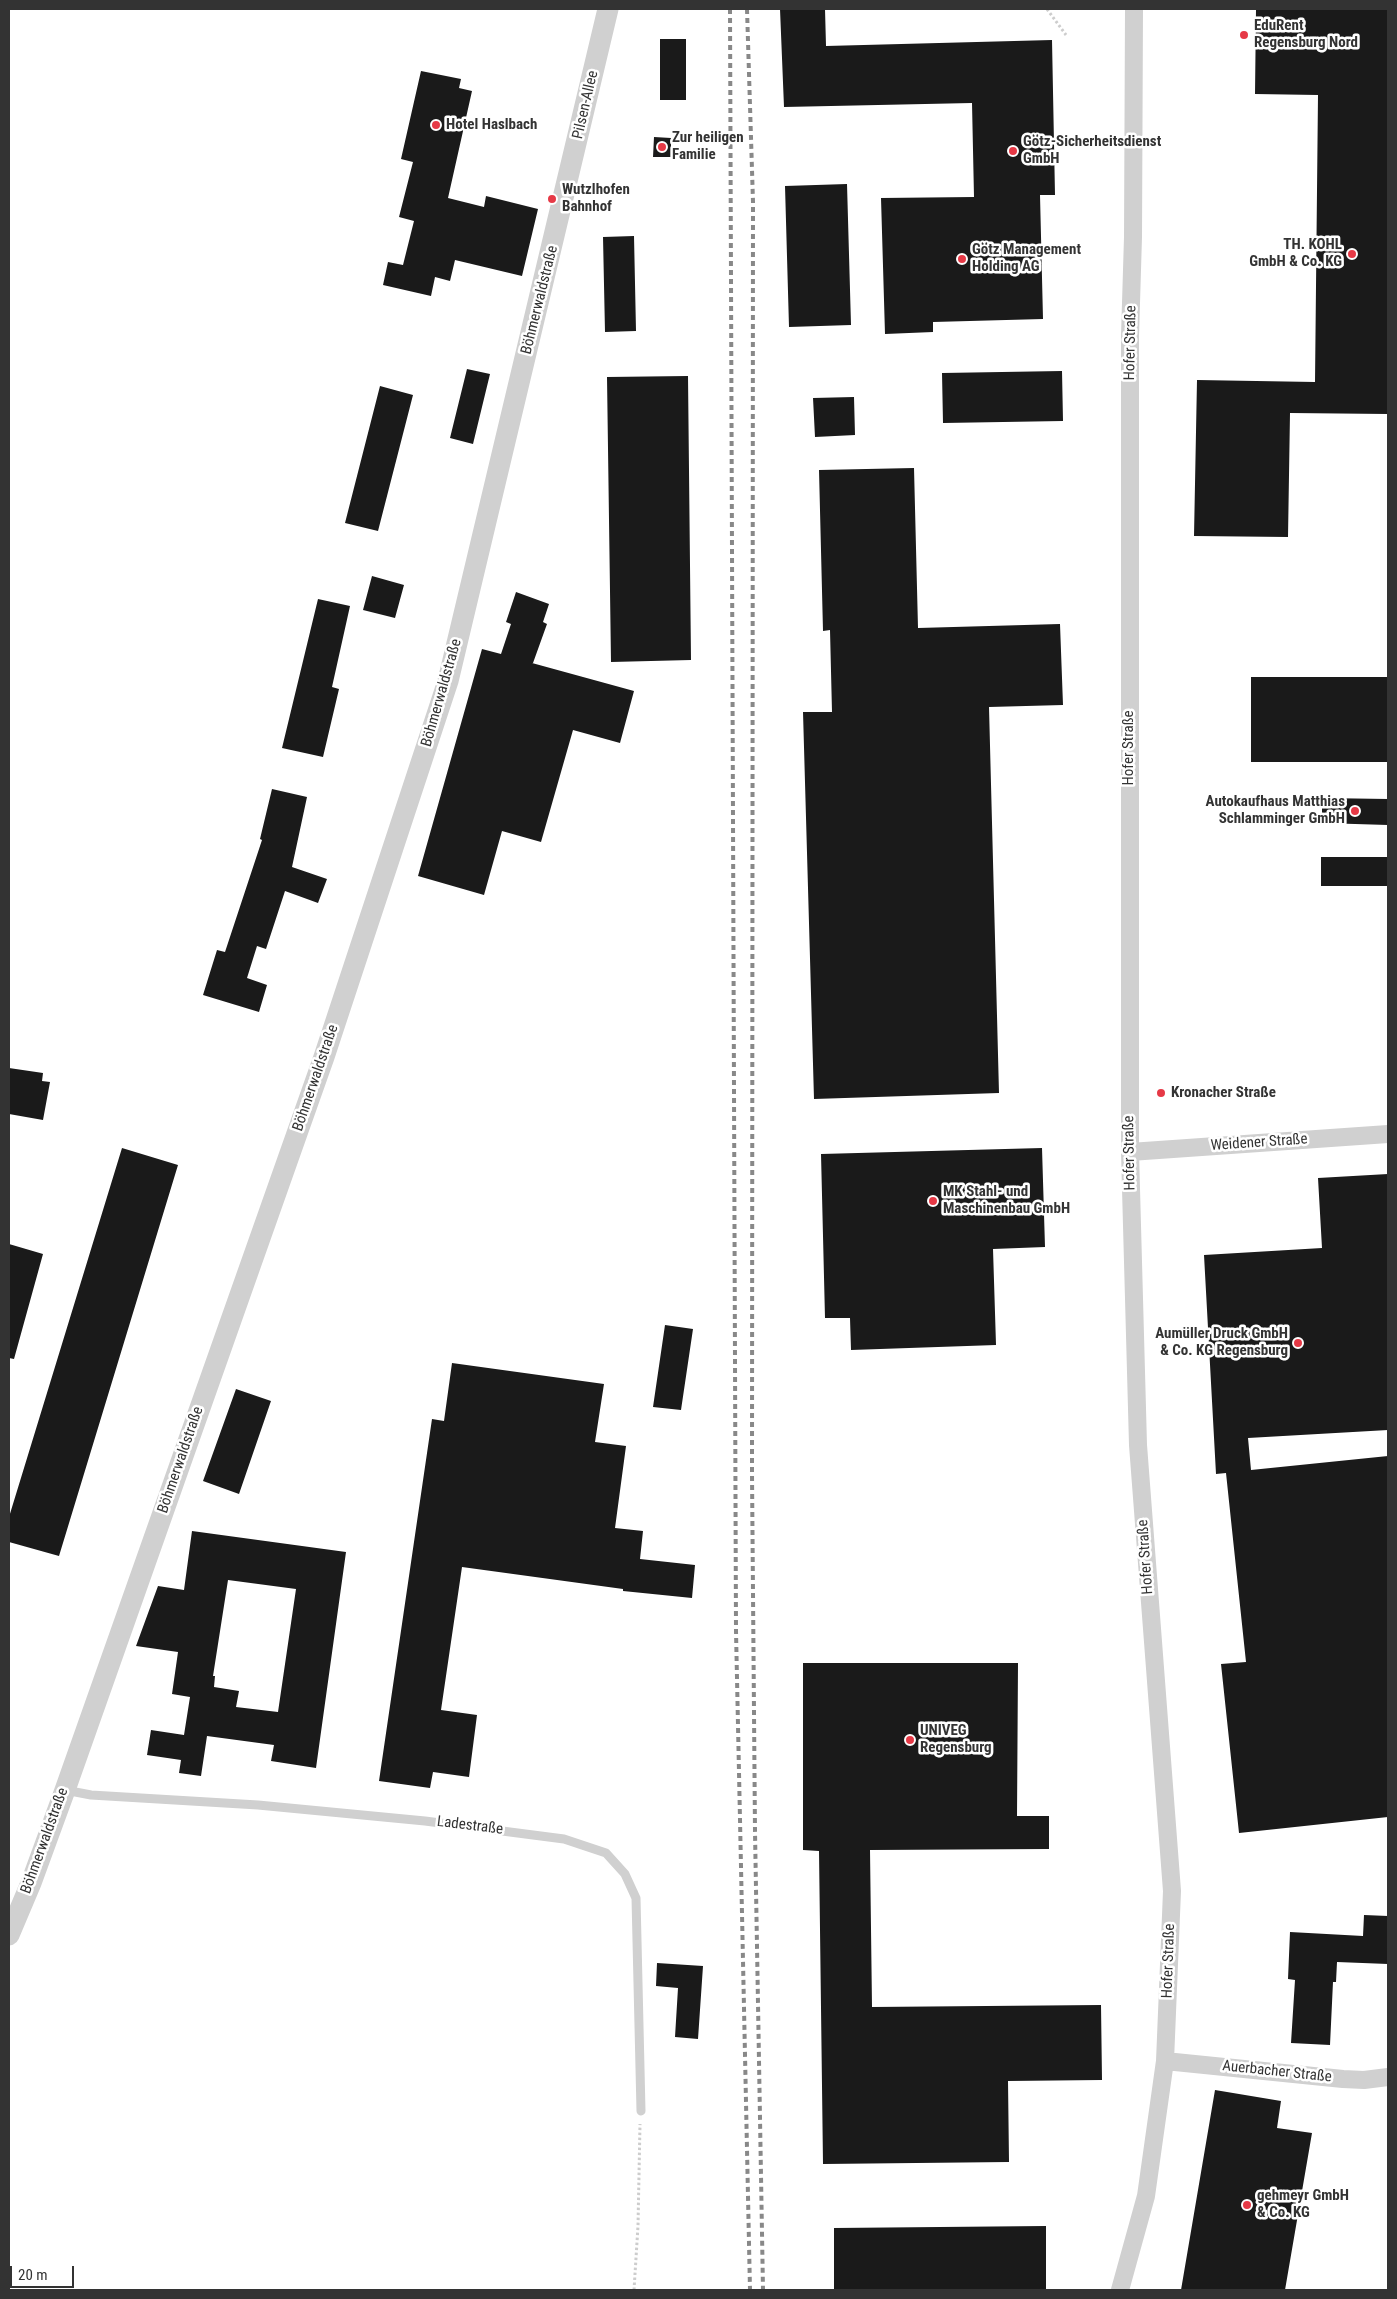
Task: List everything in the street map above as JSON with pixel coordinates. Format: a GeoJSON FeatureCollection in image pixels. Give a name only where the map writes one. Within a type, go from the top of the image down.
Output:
{"type":"FeatureCollection","features":[{"type":"Feature","properties":{"kind":"street","name":"Pilsen-Allee"},"geometry":{"type":"LineString","coordinates":[[563,202],[608,9]]}},
{"type":"Feature","properties":{"kind":"street","name":"Hofer Straße"},"geometry":{"type":"LineString","coordinates":[[1120,2290],[1146,2196],[1165,2061],[1172,1891],[1138,1445],[1130,1152],[1130,336],[1133,228],[1134,9]]}},
{"type":"Feature","properties":{"kind":"street","name":"Böhmerwaldstraße"},"geometry":{"type":"LineString","coordinates":[[9,1934],[31,1883],[321,1066],[448,681],[563,202]]}},
{"type":"Feature","properties":{"kind":"street","name":"Weidener Straße"},"geometry":{"type":"LineString","coordinates":[[1130,1152],[1388,1134]]}},
{"type":"Feature","properties":{"kind":"street","name":"Auerbacher Straße"},"geometry":{"type":"LineString","coordinates":[[1165,2061],[1343,2079],[1364,2080],[1388,2077]]}},
{"type":"Feature","properties":{"kind":"lane","name":"Ladestraße"},"geometry":{"type":"LineString","coordinates":[[64,1790],[91,1795],[258,1805],[425,1821],[564,1838],[606,1853],[625,1874],[636,1898],[641,2111]]}},
{"type":"Feature","properties":{"kind":"path"},"geometry":{"type":"LineString","coordinates":[[1047,9],[1066,35]]}},
{"type":"Feature","properties":{"kind":"path"},"geometry":{"type":"LineString","coordinates":[[634,2290],[641,2111]]}},
{"type":"Feature","properties":{"kind":"building"},"geometry":{"type":"Polygon","coordinates":[[[780,9],[825,9],[826,46],[1052,40],[1055,195],[1040,195],[1043,319],[933,322],[933,332],[885,334],[881,198],[974,197],[972,103],[784,107],[780,9]]]}},
{"type":"Feature","properties":{"kind":"building","name":"TH. KOHL GmbH & Co. KG"},"geometry":{"type":"Polygon","coordinates":[[[1256,9],[1388,9],[1388,414],[1290,413],[1288,537],[1194,536],[1197,380],[1315,382],[1318,95],[1255,94],[1256,9]]]}},
{"type":"Feature","properties":{"kind":"building"},"geometry":{"type":"Polygon","coordinates":[[[660,39],[686,39],[686,100],[660,100],[660,39]]]}},
{"type":"Feature","properties":{"kind":"building"},"geometry":{"type":"Polygon","coordinates":[[[421,71],[461,79],[459,88],[472,91],[448,198],[484,207],[486,196],[538,209],[522,276],[455,260],[450,281],[435,277],[431,296],[383,285],[388,262],[403,265],[414,221],[399,217],[413,162],[401,159],[421,71]]]}},
{"type":"Feature","properties":{"kind":"building","name":"Zur heiligen Familie"},"geometry":{"type":"Polygon","coordinates":[[[654,137],[671,138],[671,157],[653,157],[654,137]]]}},
{"type":"Feature","properties":{"kind":"building"},"geometry":{"type":"Polygon","coordinates":[[[847,184],[851,325],[789,327],[785,186],[847,184]]]}},
{"type":"Feature","properties":{"kind":"building"},"geometry":{"type":"Polygon","coordinates":[[[634,236],[636,331],[605,332],[603,237],[634,236]]]}},
{"type":"Feature","properties":{"kind":"building"},"geometry":{"type":"Polygon","coordinates":[[[467,369],[490,374],[473,444],[450,438],[467,369]]]}},
{"type":"Feature","properties":{"kind":"building"},"geometry":{"type":"Polygon","coordinates":[[[1062,371],[1063,421],[943,423],[942,373],[1062,371]]]}},
{"type":"Feature","properties":{"kind":"building"},"geometry":{"type":"Polygon","coordinates":[[[688,376],[691,660],[611,662],[607,377],[688,376]]]}},
{"type":"Feature","properties":{"kind":"building"},"geometry":{"type":"Polygon","coordinates":[[[380,386],[413,395],[378,531],[345,523],[380,386]]]}},
{"type":"Feature","properties":{"kind":"building"},"geometry":{"type":"Polygon","coordinates":[[[854,397],[855,435],[815,437],[813,398],[854,397]]]}},
{"type":"Feature","properties":{"kind":"building"},"geometry":{"type":"Polygon","coordinates":[[[914,468],[918,628],[1060,624],[1063,705],[989,707],[999,1093],[814,1099],[803,712],[832,712],[830,630],[823,631],[819,470],[914,468]]]}},
{"type":"Feature","properties":{"kind":"building"},"geometry":{"type":"Polygon","coordinates":[[[372,576],[404,585],[395,618],[363,610],[372,576]]]}},
{"type":"Feature","properties":{"kind":"building"},"geometry":{"type":"Polygon","coordinates":[[[516,592],[549,604],[543,622],[547,624],[532,663],[634,691],[620,743],[573,730],[541,842],[502,831],[484,895],[418,876],[482,649],[501,654],[511,624],[506,622],[516,592]]]}},
{"type":"Feature","properties":{"kind":"building"},"geometry":{"type":"Polygon","coordinates":[[[318,599],[350,606],[332,687],[339,689],[323,757],[282,748],[318,599]]]}},
{"type":"Feature","properties":{"kind":"building"},"geometry":{"type":"Polygon","coordinates":[[[1251,677],[1388,677],[1388,762],[1251,762],[1251,677]]]}},
{"type":"Feature","properties":{"kind":"building"},"geometry":{"type":"Polygon","coordinates":[[[272,789],[307,797],[292,867],[327,879],[318,903],[285,891],[266,949],[257,946],[247,978],[267,985],[259,1012],[203,995],[217,950],[225,952],[262,840],[260,839],[272,789]]]}},
{"type":"Feature","properties":{"kind":"building","name":"Autokaufhaus Matthias Schlamminger GmbH"},"geometry":{"type":"Polygon","coordinates":[[[1322,798],[1388,799],[1388,825],[1322,823],[1322,798]]]}},
{"type":"Feature","properties":{"kind":"building"},"geometry":{"type":"Polygon","coordinates":[[[1321,857],[1388,857],[1388,886],[1321,886],[1321,857]]]}},
{"type":"Feature","properties":{"kind":"building"},"geometry":{"type":"Polygon","coordinates":[[[9,1068],[43,1073],[42,1081],[50,1082],[43,1120],[9,1114],[9,1068]]]}},
{"type":"Feature","properties":{"kind":"building"},"geometry":{"type":"Polygon","coordinates":[[[122,1148],[178,1165],[59,1556],[9,1542],[9,1517],[122,1148]]]}},
{"type":"Feature","properties":{"kind":"building","name":"MK Stahl- und Maschinenbau GmbH"},"geometry":{"type":"Polygon","coordinates":[[[1042,1148],[1045,1247],[993,1249],[996,1345],[851,1350],[850,1318],[825,1318],[821,1154],[1042,1148]]]}},
{"type":"Feature","properties":{"kind":"building","name":"Aumüller Druck GmbH & Co. KG Regensburg"},"geometry":{"type":"Polygon","coordinates":[[[1388,1174],[1388,1430],[1248,1438],[1251,1470],[1388,1456],[1388,1817],[1239,1833],[1221,1664],[1246,1662],[1226,1473],[1216,1474],[1204,1255],[1322,1248],[1318,1178],[1388,1174]]]}},
{"type":"Feature","properties":{"kind":"building"},"geometry":{"type":"Polygon","coordinates":[[[9,1244],[43,1254],[14,1359],[9,1358],[9,1244]]]}},
{"type":"Feature","properties":{"kind":"building"},"geometry":{"type":"Polygon","coordinates":[[[665,1325],[693,1329],[681,1410],[653,1407],[665,1325]]]}},
{"type":"Feature","properties":{"kind":"building"},"geometry":{"type":"Polygon","coordinates":[[[452,1363],[604,1384],[595,1442],[626,1446],[615,1528],[643,1531],[640,1559],[695,1565],[692,1598],[623,1591],[623,1589],[462,1567],[441,1710],[477,1715],[469,1777],[433,1772],[430,1788],[379,1781],[432,1419],[444,1421],[452,1363]]]}},
{"type":"Feature","properties":{"kind":"building"},"geometry":{"type":"Polygon","coordinates":[[[236,1389],[271,1401],[239,1494],[203,1481],[236,1389]]]}},
{"type":"Feature","properties":{"kind":"building"},"geometry":{"type":"Polygon","coordinates":[[[192,1531],[346,1552],[316,1768],[271,1761],[274,1745],[207,1736],[201,1776],[179,1773],[181,1760],[147,1755],[151,1730],[184,1735],[190,1697],[172,1694],[178,1652],[136,1646],[158,1586],[184,1590],[192,1531]],[[228,1580],[213,1676],[215,1676],[214,1687],[239,1691],[236,1707],[278,1712],[296,1589],[228,1580]]]}},
{"type":"Feature","properties":{"kind":"building"},"geometry":{"type":"Polygon","coordinates":[[[803,1663],[1018,1663],[1017,1816],[1049,1816],[1049,1849],[870,1850],[872,2007],[1101,2005],[1102,2080],[1008,2081],[1009,2162],[823,2164],[819,1851],[803,1850],[803,1663]]]}},
{"type":"Feature","properties":{"kind":"building"},"geometry":{"type":"Polygon","coordinates":[[[1364,1915],[1388,1916],[1388,1964],[1337,1962],[1336,1982],[1333,1982],[1330,2045],[1291,2043],[1295,1980],[1288,1979],[1290,1932],[1363,1936],[1364,1915]]]}},
{"type":"Feature","properties":{"kind":"building"},"geometry":{"type":"Polygon","coordinates":[[[657,1963],[703,1966],[698,2039],[675,2037],[678,1988],[656,1986],[657,1963]]]}},
{"type":"Feature","properties":{"kind":"building","name":"gehmeyr GmbH & Co. KG"},"geometry":{"type":"Polygon","coordinates":[[[1215,2090],[1281,2101],[1277,2128],[1312,2133],[1285,2290],[1181,2290],[1215,2090]]]}},
{"type":"Feature","properties":{"kind":"building"},"geometry":{"type":"Polygon","coordinates":[[[1046,2226],[1046,2289],[834,2290],[834,2228],[1046,2226]]]}},
{"type":"Feature","properties":{"kind":"railway"},"geometry":{"type":"LineString","coordinates":[[730,9],[736,1631],[750,2290]]}},
{"type":"Feature","properties":{"kind":"railway"},"geometry":{"type":"LineString","coordinates":[[747,9],[753,202],[752,1473],[755,1831],[763,2290]]}},
{"type":"Feature","properties":{"kind":"place","name":"EduRent Regensburg Nord"},"geometry":{"type":"Point","coordinates":[1244,35]}},
{"type":"Feature","properties":{"kind":"place","name":"Hotel Haslbach"},"geometry":{"type":"Point","coordinates":[436,125]}},
{"type":"Feature","properties":{"kind":"place","name":"Zur heiligen Familie"},"geometry":{"type":"Point","coordinates":[662,147]}},
{"type":"Feature","properties":{"kind":"place","name":"Götz-Sicherheitsdienst GmbH"},"geometry":{"type":"Point","coordinates":[1013,151]}},
{"type":"Feature","properties":{"kind":"place","name":"Wutzlhofen Bahnhof"},"geometry":{"type":"Point","coordinates":[552,199]}},
{"type":"Feature","properties":{"kind":"place","name":"TH. KOHL GmbH & Co. KG"},"geometry":{"type":"Point","coordinates":[1352,254]}},
{"type":"Feature","properties":{"kind":"place","name":"Götz Management Holding AG"},"geometry":{"type":"Point","coordinates":[962,259]}},
{"type":"Feature","properties":{"kind":"place","name":"Autokaufhaus Matthias Schlamminger GmbH"},"geometry":{"type":"Point","coordinates":[1355,811]}},
{"type":"Feature","properties":{"kind":"place","name":"Kronacher Straße"},"geometry":{"type":"Point","coordinates":[1161,1093]}},
{"type":"Feature","properties":{"kind":"place","name":"MK Stahl- und Maschinenbau GmbH"},"geometry":{"type":"Point","coordinates":[933,1201]}},
{"type":"Feature","properties":{"kind":"place","name":"Aumüller Druck GmbH & Co. KG Regensburg"},"geometry":{"type":"Point","coordinates":[1298,1343]}},
{"type":"Feature","properties":{"kind":"place","name":"UNIVEG Regensburg"},"geometry":{"type":"Point","coordinates":[910,1740]}},
{"type":"Feature","properties":{"kind":"place","name":"gehmeyr GmbH & Co. KG"},"geometry":{"type":"Point","coordinates":[1247,2205]}}]}
